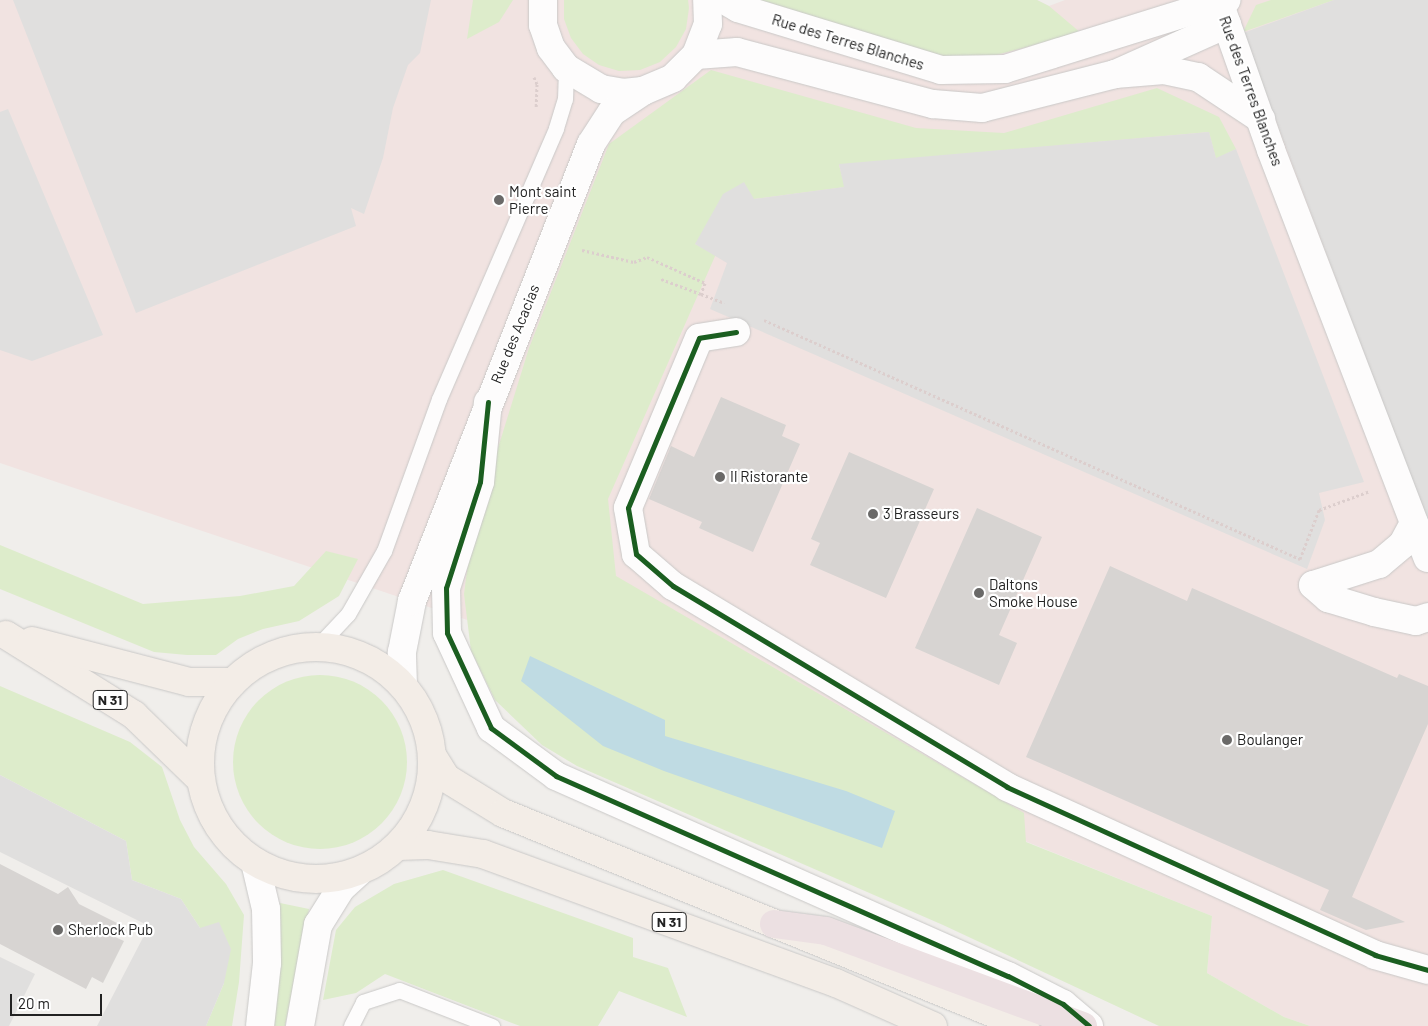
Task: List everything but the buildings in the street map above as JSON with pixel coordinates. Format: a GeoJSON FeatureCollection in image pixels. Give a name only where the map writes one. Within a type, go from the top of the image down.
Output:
{"type":"FeatureCollection","features":[{"type":"Feature","properties":{"kind":"highway"},"geometry":{"type":"LineString","coordinates":[[774,924],[826,931],[1083,1026]]}},
{"type":"Feature","properties":{"kind":"main road","name":"N 31"},"geometry":{"type":"LineString","coordinates":[[3,634],[189,682],[233,682]]}},
{"type":"Feature","properties":{"kind":"main road","name":"N 31"},"geometry":{"type":"LineString","coordinates":[[3,634],[134,715],[201,780]]}},
{"type":"Feature","properties":{"kind":"main road"},"geometry":{"type":"LineString","coordinates":[[316,647],[348,651],[371,661],[403,685],[424,718],[433,757],[432,782],[425,806],[398,846],[359,872],[324,879],[289,876],[256,862],[230,841],[211,813],[201,780],[204,736],[212,711],[233,682],[257,662],[286,651],[316,647]]}},
{"type":"Feature","properties":{"kind":"main road","name":"N 31"},"geometry":{"type":"LineString","coordinates":[[433,757],[446,778],[503,813],[1025,1026]]}},
{"type":"Feature","properties":{"kind":"main road","name":"N 31"},"geometry":{"type":"LineString","coordinates":[[398,846],[428,845],[483,854],[836,984],[933,1026]]}},
{"type":"Feature","properties":{"kind":"street"},"geometry":{"type":"LineString","coordinates":[[543,0],[543,25],[551,48],[566,68],[601,89],[623,93],[643,91],[673,78],[696,54],[708,24],[707,0]]}},
{"type":"Feature","properties":{"kind":"street","name":"Rue des Terres Blanches"},"geometry":{"type":"LineString","coordinates":[[724,0],[738,8],[941,70],[1005,69],[1224,9],[1261,119],[1428,558]]}},
{"type":"Feature","properties":{"kind":"street"},"geometry":{"type":"LineString","coordinates":[[1115,74],[1224,9]]}},
{"type":"Feature","properties":{"kind":"street"},"geometry":{"type":"LineString","coordinates":[[696,54],[737,52],[933,104],[982,108],[1012,103],[1115,74],[1164,70],[1198,77],[1261,119]]}},
{"type":"Feature","properties":{"kind":"street","name":"Rue des Acacias"},"geometry":{"type":"LineString","coordinates":[[403,685],[402,652],[412,601],[488,402],[591,144],[612,112],[643,91]]}},
{"type":"Feature","properties":{"kind":"street"},"geometry":{"type":"LineString","coordinates":[[736,332],[699,338],[628,508],[636,554],[673,586],[1008,787],[1375,955],[1428,970]]}},
{"type":"Feature","properties":{"kind":"street"},"geometry":{"type":"LineString","coordinates":[[488,402],[480,482],[446,588],[447,633],[491,728],[556,776],[1008,976],[1063,1004],[1089,1026]]}},
{"type":"Feature","properties":{"kind":"street"},"geometry":{"type":"LineString","coordinates":[[1414,523],[1403,544],[1379,564],[1314,585],[1328,598],[1374,612],[1416,620],[1428,618]]}},
{"type":"Feature","properties":{"kind":"street"},"geometry":{"type":"LineString","coordinates":[[256,862],[266,918],[266,963],[260,1026]]}},
{"type":"Feature","properties":{"kind":"street"},"geometry":{"type":"LineString","coordinates":[[300,1026],[318,925],[341,888],[359,872]]}},
{"type":"Feature","properties":{"kind":"lane"},"geometry":{"type":"LineString","coordinates":[[316,647],[348,614],[384,551],[439,398],[556,128],[564,99],[566,68]]}},
{"type":"Feature","properties":{"kind":"lane"},"geometry":{"type":"LineString","coordinates":[[351,1026],[363,1002],[399,990],[492,1026]]}},
{"type":"Feature","properties":{"kind":"path"},"geometry":{"type":"LineString","coordinates":[[582,241],[579,250],[634,262],[647,257],[706,283],[701,294]]}},
{"type":"Feature","properties":{"kind":"path"},"geometry":{"type":"LineString","coordinates":[[661,279],[728,305]]}},
{"type":"Feature","properties":{"kind":"path"},"geometry":{"type":"LineString","coordinates":[[760,319],[1300,559],[1318,510],[1398,481]]}},
{"type":"Feature","properties":{"kind":"shaded area"},"geometry":{"type":"Polygon","coordinates":[[[0,0],[1037,0],[1049,6],[1065,0],[1428,0],[1428,1026],[1310,1026],[1284,1017],[1207,973],[1212,916],[503,632],[0,463],[0,0]]]}},
{"type":"Feature","properties":{"kind":"shaded area"},"geometry":{"type":"Polygon","coordinates":[[[13,0],[431,0],[420,53],[408,65],[393,108],[383,158],[364,214],[351,208],[356,226],[136,313],[13,0]]]}},
{"type":"Feature","properties":{"kind":"shaded area"},"geometry":{"type":"Polygon","coordinates":[[[1334,0],[1428,0],[1428,522],[1243,33],[1334,0]]]}},
{"type":"Feature","properties":{"kind":"shaded area"},"geometry":{"type":"Polygon","coordinates":[[[8,109],[103,335],[32,361],[0,350],[0,112],[8,109]]]}},
{"type":"Feature","properties":{"kind":"shaded area"},"geometry":{"type":"Polygon","coordinates":[[[1209,132],[1216,158],[1236,149],[1364,482],[1319,493],[1325,520],[1307,569],[710,309],[727,263],[695,244],[723,194],[744,182],[754,199],[844,187],[839,164],[1209,132]]]}},
{"type":"Feature","properties":{"kind":"shaded area"},"geometry":{"type":"Polygon","coordinates":[[[0,775],[126,841],[132,880],[181,899],[200,928],[219,922],[231,949],[224,983],[206,1026],[97,1026],[149,926],[0,852],[0,775]]]}},
{"type":"Feature","properties":{"kind":"shaded area"},"geometry":{"type":"Polygon","coordinates":[[[0,957],[35,974],[9,1026],[0,1026],[0,957]]]}},
{"type":"Feature","properties":{"kind":"green space"},"geometry":{"type":"Polygon","coordinates":[[[473,0],[513,0],[499,22],[467,39],[473,0]]]}},
{"type":"Feature","properties":{"kind":"green space"},"geometry":{"type":"Polygon","coordinates":[[[564,0],[688,0],[689,8],[686,29],[676,47],[660,62],[640,70],[619,71],[599,65],[583,54],[571,38],[564,19],[564,0]]]}},
{"type":"Feature","properties":{"kind":"green space"},"geometry":{"type":"Polygon","coordinates":[[[759,0],[1037,0],[1049,6],[1081,33],[996,55],[932,58],[759,0]]]}},
{"type":"Feature","properties":{"kind":"green space"},"geometry":{"type":"Polygon","coordinates":[[[1271,0],[1334,0],[1243,32],[1256,5],[1271,0]]]}},
{"type":"Feature","properties":{"kind":"green space"},"geometry":{"type":"Polygon","coordinates":[[[711,70],[916,128],[1004,133],[1157,88],[1219,117],[1236,149],[1216,159],[1209,132],[839,165],[845,187],[754,199],[695,244],[716,254],[608,499],[616,576],[1024,813],[1026,842],[1212,916],[1207,973],[1284,1017],[1310,1026],[1159,1026],[943,925],[577,766],[542,745],[495,700],[471,651],[464,594],[472,532],[529,348],[609,144],[711,70]]]}},
{"type":"Feature","properties":{"kind":"green space"},"geometry":{"type":"Polygon","coordinates":[[[0,545],[143,604],[240,596],[294,586],[326,551],[358,559],[339,596],[299,621],[263,629],[238,639],[216,655],[187,655],[154,652],[0,589],[0,545]]]}},
{"type":"Feature","properties":{"kind":"green space"},"geometry":{"type":"Polygon","coordinates":[[[320,675],[337,677],[353,682],[375,695],[387,707],[403,737],[407,762],[405,779],[400,795],[387,817],[375,829],[345,845],[320,849],[303,847],[287,842],[265,829],[253,817],[237,787],[233,762],[235,745],[240,729],[253,707],[265,695],[295,679],[320,675]]]}},
{"type":"Feature","properties":{"kind":"green space"},"geometry":{"type":"Polygon","coordinates":[[[0,686],[130,742],[162,767],[180,820],[194,847],[226,884],[244,915],[239,982],[232,1026],[206,1026],[224,983],[200,928],[181,899],[132,880],[126,841],[0,775],[0,686]]]}},
{"type":"Feature","properties":{"kind":"green space"},"geometry":{"type":"Polygon","coordinates":[[[443,870],[633,938],[633,957],[668,968],[687,1017],[619,991],[598,1026],[520,1026],[385,974],[356,993],[323,1000],[336,930],[355,907],[394,884],[443,870]]]}},
{"type":"Feature","properties":{"kind":"green space"},"geometry":{"type":"Polygon","coordinates":[[[280,903],[309,909],[285,1026],[271,1026],[280,903]]]}},
{"type":"Feature","properties":{"kind":"water"},"geometry":{"type":"Polygon","coordinates":[[[530,656],[665,720],[665,736],[846,791],[895,811],[882,848],[664,771],[603,746],[521,681],[530,656]]]}},
{"type":"Feature","properties":{"kind":"cycle path"},"geometry":{"type":"LineString","coordinates":[[736,332],[699,338],[628,508],[636,554],[673,586],[1007,787],[1375,955],[1428,970]]}},
{"type":"Feature","properties":{"kind":"cycle path"},"geometry":{"type":"LineString","coordinates":[[488,402],[480,482],[446,588],[447,633],[491,728],[556,776],[1008,976],[1063,1004],[1089,1026]]}},
{"type":"Feature","properties":{"kind":"place","name":"Mont saint Pierre"},"geometry":{"type":"Point","coordinates":[499,200]}},
{"type":"Feature","properties":{"kind":"place","name":"Il Ristorante"},"geometry":{"type":"Point","coordinates":[720,477]}},
{"type":"Feature","properties":{"kind":"place","name":"3 Brasseurs"},"geometry":{"type":"Point","coordinates":[873,514]}},
{"type":"Feature","properties":{"kind":"place","name":"Daltons Smoke House"},"geometry":{"type":"Point","coordinates":[979,593]}},
{"type":"Feature","properties":{"kind":"place","name":"Boulanger"},"geometry":{"type":"Point","coordinates":[1227,740]}},
{"type":"Feature","properties":{"kind":"place","name":"Sherlock Pub"},"geometry":{"type":"Point","coordinates":[58,930]}}]}
